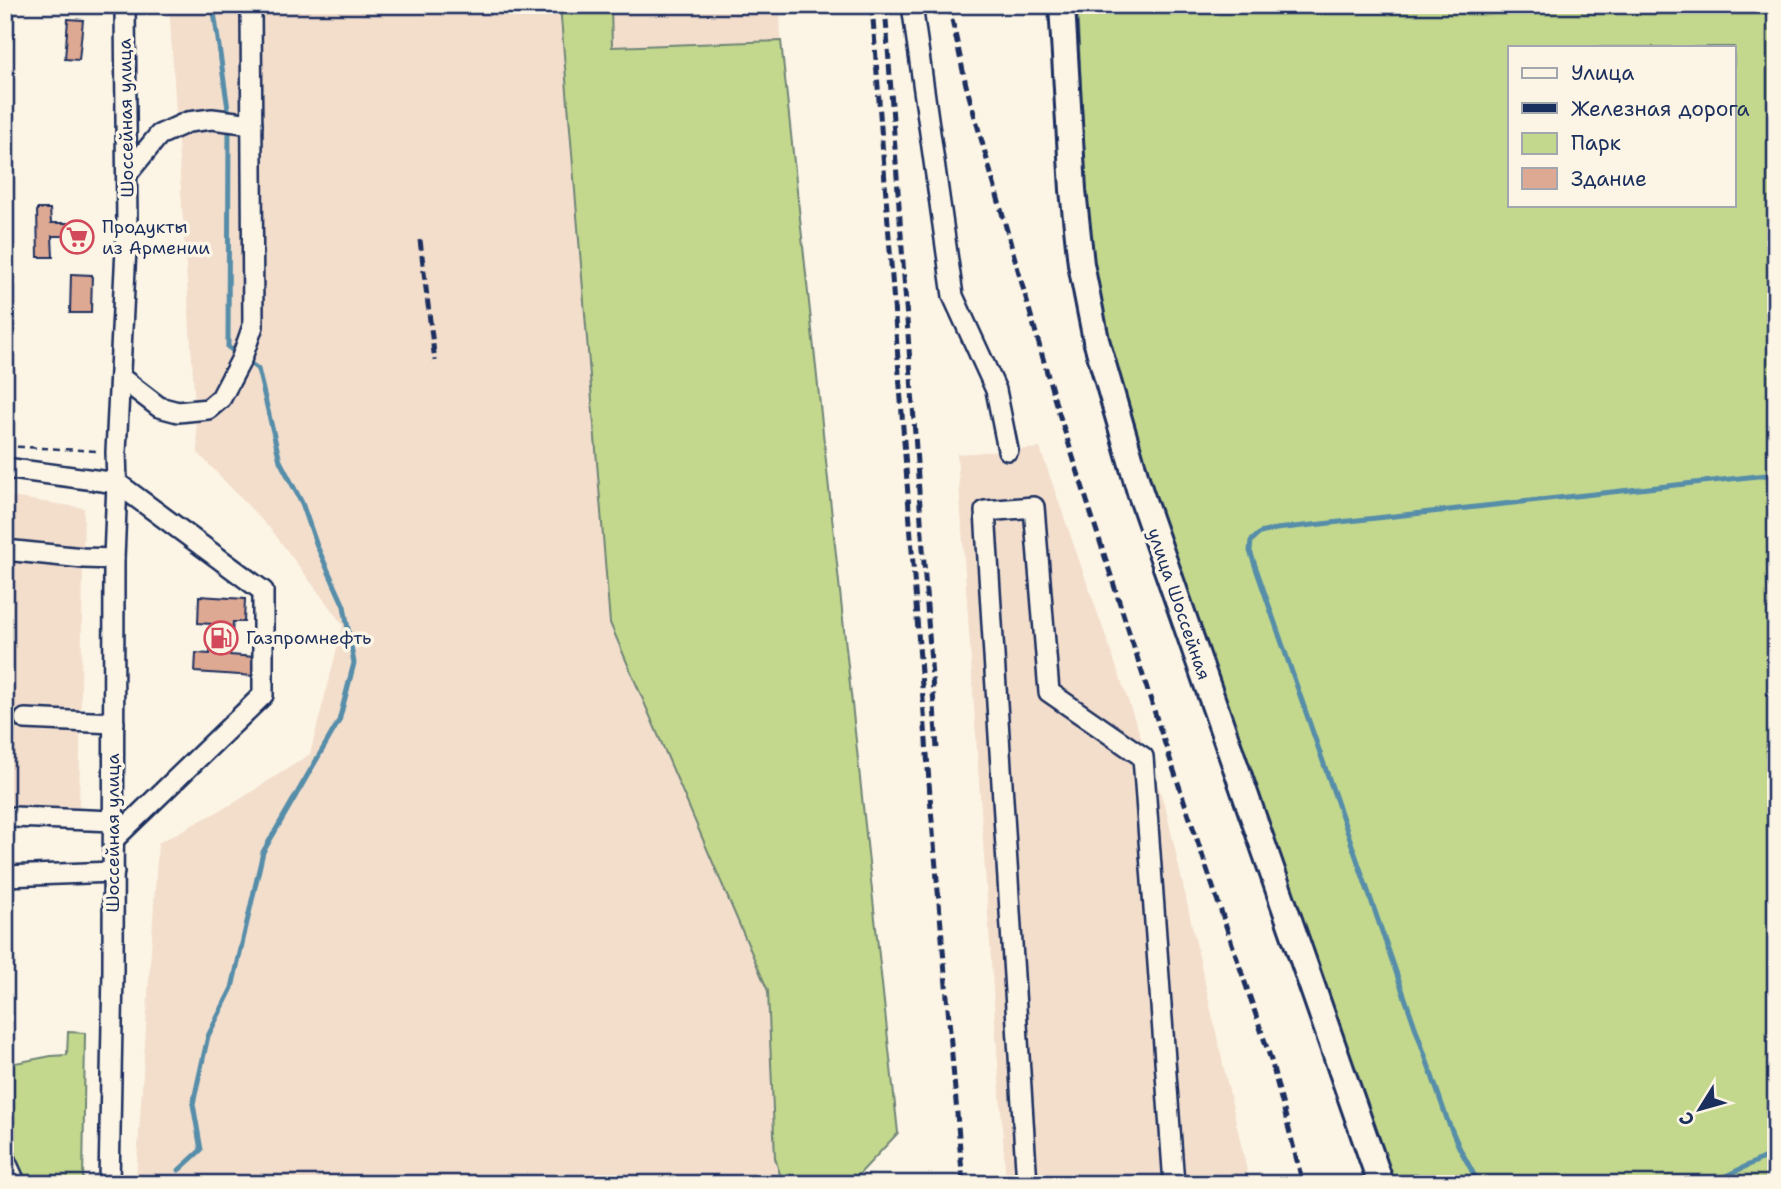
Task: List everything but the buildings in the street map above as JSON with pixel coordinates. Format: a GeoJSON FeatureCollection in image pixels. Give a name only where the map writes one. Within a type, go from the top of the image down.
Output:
{"type":"FeatureCollection","features":[{"type":"Feature","properties":{"kind":"main road","name":"улица Шоссейная"},"geometry":{"type":"LineString","coordinates":[[1062,5],[1073,190],[1081,264],[1096,340],[1140,492],[1381,1184]]}},
{"type":"Feature","properties":{"kind":"street","name":"Шоссейная улица"},"geometry":{"type":"LineString","coordinates":[[109,1184],[116,452],[127,228],[125,5]]}},
{"type":"Feature","properties":{"kind":"street"},"geometry":{"type":"LineString","coordinates":[[120,377],[159,407],[178,412],[208,409],[221,398],[241,360],[253,326],[251,5]]}},
{"type":"Feature","properties":{"kind":"street"},"geometry":{"type":"LineString","coordinates":[[912,5],[953,296],[996,390],[1008,450]]}},
{"type":"Feature","properties":{"kind":"street"},"geometry":{"type":"LineString","coordinates":[[127,174],[159,135],[188,122],[212,119],[252,124]]}},
{"type":"Feature","properties":{"kind":"street"},"geometry":{"type":"LineString","coordinates":[[5,468],[117,483],[263,591],[263,695],[114,830],[14,817]]}},
{"type":"Feature","properties":{"kind":"street"},"geometry":{"type":"LineString","coordinates":[[1027,1184],[985,510],[1034,507],[1049,692],[1143,757],[1174,1184]]}},
{"type":"Feature","properties":{"kind":"street"},"geometry":{"type":"LineString","coordinates":[[5,550],[114,559]]}},
{"type":"Feature","properties":{"kind":"street"},"geometry":{"type":"LineString","coordinates":[[25,719],[114,723]]}},
{"type":"Feature","properties":{"kind":"street"},"geometry":{"type":"LineString","coordinates":[[5,876],[114,872]]}},
{"type":"Feature","properties":{"kind":"street"},"geometry":{"type":"LineString","coordinates":[[5,1160],[16,1184]]}},
{"type":"Feature","properties":{"kind":"path"},"geometry":{"type":"LineString","coordinates":[[5,446],[116,452]]}},
{"type":"Feature","properties":{"kind":"shaded area"},"geometry":{"type":"Polygon","coordinates":[[[169,5],[560,5],[610,623],[768,991],[775,1158],[783,1184],[140,1184],[136,1178],[158,843],[234,803],[310,754],[343,625],[273,532],[198,453],[169,5]]]}},
{"type":"Feature","properties":{"kind":"shaded area"},"geometry":{"type":"Polygon","coordinates":[[[611,5],[780,5],[781,41],[612,47],[611,5]]]}},
{"type":"Feature","properties":{"kind":"shaded area"},"geometry":{"type":"Polygon","coordinates":[[[1040,448],[1166,809],[1250,1184],[1006,1184],[957,454],[1040,448]]]}},
{"type":"Feature","properties":{"kind":"shaded area"},"geometry":{"type":"Polygon","coordinates":[[[5,496],[84,508],[79,816],[5,809],[5,496]]]}},
{"type":"Feature","properties":{"kind":"green space"},"geometry":{"type":"Polygon","coordinates":[[[560,5],[611,5],[612,47],[781,41],[898,1133],[850,1184],[783,1184],[775,1158],[768,991],[610,623],[560,5]]]}},
{"type":"Feature","properties":{"kind":"green space"},"geometry":{"type":"Polygon","coordinates":[[[1077,5],[1776,5],[1776,1184],[1393,1184],[1149,481],[1104,321],[1094,265],[1086,187],[1077,5]]]}},
{"type":"Feature","properties":{"kind":"green space"},"geometry":{"type":"Polygon","coordinates":[[[68,1032],[85,1033],[83,1184],[8,1184],[5,1182],[5,1065],[67,1055],[68,1032]]]}},
{"type":"Feature","properties":{"kind":"waterway"},"geometry":{"type":"LineString","coordinates":[[213,5],[229,116]]}},
{"type":"Feature","properties":{"kind":"waterway"},"geometry":{"type":"LineString","coordinates":[[229,125],[228,347],[239,355]]}},
{"type":"Feature","properties":{"kind":"waterway"},"geometry":{"type":"LineString","coordinates":[[179,1170],[201,1150],[193,1104],[208,1036],[232,988],[263,852],[339,721],[354,663],[344,606],[317,546],[302,503],[280,461],[258,369],[247,361]]}},
{"type":"Feature","properties":{"kind":"waterway"},"geometry":{"type":"LineString","coordinates":[[1479,1184],[1447,1119],[1250,551],[1251,541],[1260,533],[1276,529],[1776,474]]}},
{"type":"Feature","properties":{"kind":"waterway"},"geometry":{"type":"LineString","coordinates":[[1709,1184],[1776,1152]]}},
{"type":"Feature","properties":{"kind":"railway"},"geometry":{"type":"LineString","coordinates":[[872,5],[931,809],[963,1184]]}},
{"type":"Feature","properties":{"kind":"railway"},"geometry":{"type":"LineString","coordinates":[[885,5],[937,749]]}},
{"type":"Feature","properties":{"kind":"railway"},"geometry":{"type":"LineString","coordinates":[[949,5],[966,85],[1055,401],[1161,732],[1271,1060],[1303,1184]]}},
{"type":"Feature","properties":{"kind":"railway"},"geometry":{"type":"LineString","coordinates":[[420,240],[435,361]]}},
{"type":"Feature","properties":{"kind":"place","name":"Продукты из Армении"},"geometry":{"type":"Point","coordinates":[77,237]}},
{"type":"Feature","properties":{"kind":"place","name":"Газпромнефть"},"geometry":{"type":"Point","coordinates":[221,638]}}]}
